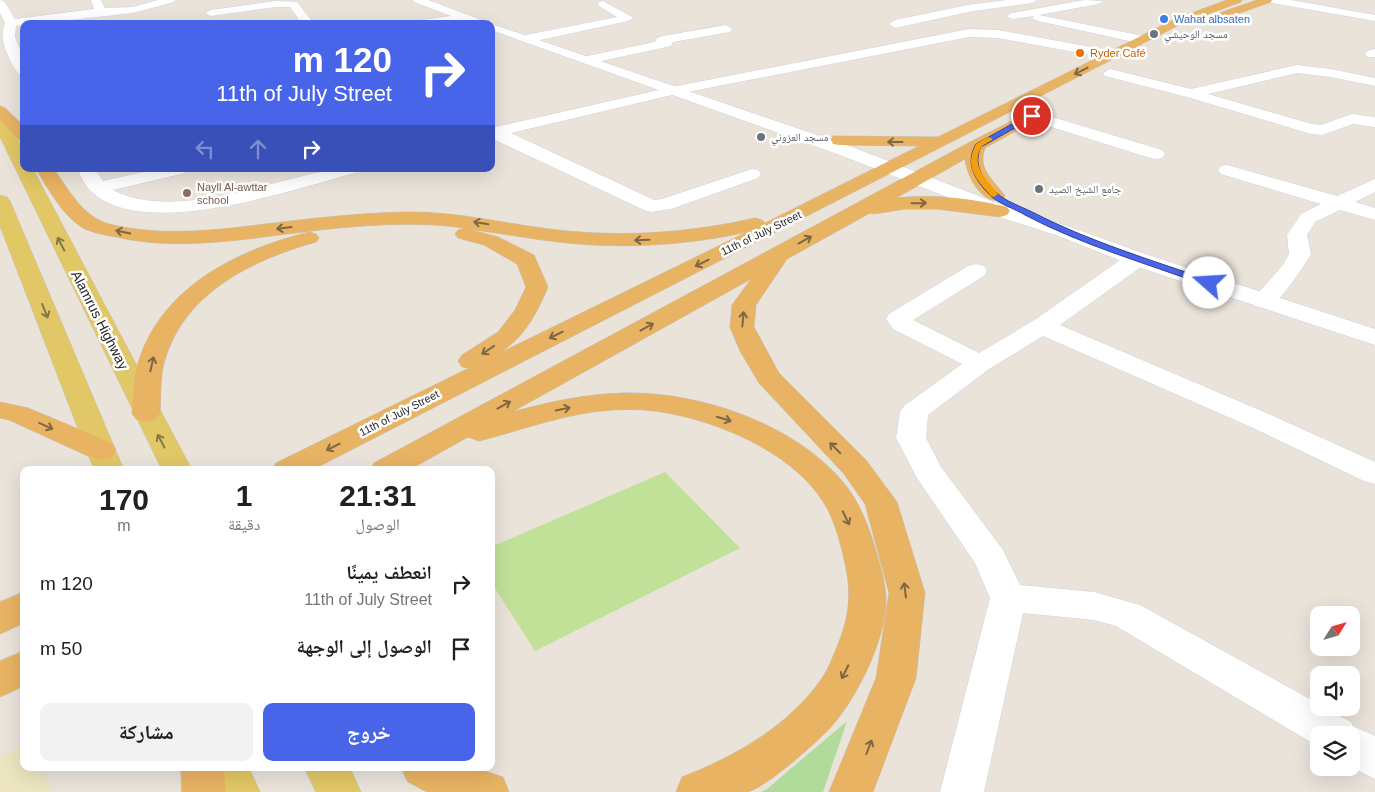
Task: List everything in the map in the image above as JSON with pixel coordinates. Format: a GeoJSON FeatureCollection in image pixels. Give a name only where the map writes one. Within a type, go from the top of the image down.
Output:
{"type":"FeatureCollection","features":[{"type":"Feature","properties":{"kind":"highway","name":"11th of July Street"},"geometry":{"type":"LineString","coordinates":[[392,466],[1032,116],[1112,64],[1143,40],[1191,17],[1237,0]]}},
{"type":"Feature","properties":{"kind":"highway","name":"11th of July Street"},"geometry":{"type":"LineString","coordinates":[[295,466],[944,140],[1212,20],[1268,0]]}},
{"type":"Feature","properties":{"kind":"highway"},"geometry":{"type":"LineString","coordinates":[[1191,17],[1212,20]]}},
{"type":"Feature","properties":{"kind":"highway"},"geometry":{"type":"LineString","coordinates":[[0,111],[20,132]]}},
{"type":"Feature","properties":{"kind":"highway"},"geometry":{"type":"LineString","coordinates":[[842,145],[944,140]]}},
{"type":"Feature","properties":{"kind":"highway"},"geometry":{"type":"LineString","coordinates":[[842,145],[859,165],[861,172],[858,180],[852,187]]}},
{"type":"Feature","properties":{"kind":"highway"},"geometry":{"type":"LineString","coordinates":[[978,145],[973,159],[974,167],[978,176],[998,203]]}},
{"type":"Feature","properties":{"kind":"highway"},"geometry":{"type":"LineString","coordinates":[[47,172],[71,208],[99,227],[146,237],[204,238],[303,226],[408,218],[461,220],[541,234],[610,241],[673,239],[726,231],[825,201]]}},
{"type":"Feature","properties":{"kind":"highway"},"geometry":{"type":"LineString","coordinates":[[853,213],[906,203],[998,203]]}},
{"type":"Feature","properties":{"kind":"highway"},"geometry":{"type":"LineString","coordinates":[[146,412],[151,363],[165,329],[190,298],[232,266],[288,243],[343,230],[396,226],[445,230],[492,241],[526,260],[537,287],[526,312],[506,337],[368,428]]}},
{"type":"Feature","properties":{"kind":"highway"},"geometry":{"type":"LineString","coordinates":[[778,255],[744,305],[742,327],[768,377],[855,468],[881,502],[907,593],[896,678],[851,792]]}},
{"type":"Feature","properties":{"kind":"highway"},"geometry":{"type":"LineString","coordinates":[[416,453],[542,413],[594,403],[645,402],[689,409],[726,419],[756,431],[787,448],[836,495],[851,528],[863,562],[868,597],[863,632],[851,660],[834,693],[811,719],[769,755],[730,780],[698,792]]}},
{"type":"Feature","properties":{"kind":"highway"},"geometry":{"type":"LineString","coordinates":[[0,410],[18,414],[105,460]]}},
{"type":"Feature","properties":{"kind":"highway"},"geometry":{"type":"LineString","coordinates":[[0,619],[20,608]]}},
{"type":"Feature","properties":{"kind":"highway"},"geometry":{"type":"LineString","coordinates":[[203,771],[204,792]]}},
{"type":"Feature","properties":{"kind":"highway"},"geometry":{"type":"LineString","coordinates":[[428,771],[488,792]]}},
{"type":"Feature","properties":{"kind":"main road","name":"Alamrus Highway"},"geometry":{"type":"LineString","coordinates":[[0,121],[20,161]]}},
{"type":"Feature","properties":{"kind":"main road","name":"Alamrus Highway"},"geometry":{"type":"LineString","coordinates":[[26,172],[175,466]]}},
{"type":"Feature","properties":{"kind":"main road"},"geometry":{"type":"LineString","coordinates":[[0,201],[105,460]]}},
{"type":"Feature","properties":{"kind":"main road"},"geometry":{"type":"LineString","coordinates":[[229,771],[238,792]]}},
{"type":"Feature","properties":{"kind":"main road"},"geometry":{"type":"LineString","coordinates":[[328,771],[339,792]]}},
{"type":"Feature","properties":{"kind":"street"},"geometry":{"type":"LineString","coordinates":[[96,0],[101,12]]}},
{"type":"Feature","properties":{"kind":"street"},"geometry":{"type":"LineString","coordinates":[[36,20],[133,10],[170,0]]}},
{"type":"Feature","properties":{"kind":"street"},"geometry":{"type":"LineString","coordinates":[[418,0],[474,20]]}},
{"type":"Feature","properties":{"kind":"street"},"geometry":{"type":"LineString","coordinates":[[969,10],[968,8],[1032,0]]}},
{"type":"Feature","properties":{"kind":"street"},"geometry":{"type":"LineString","coordinates":[[1272,0],[1375,18]]}},
{"type":"Feature","properties":{"kind":"street"},"geometry":{"type":"LineString","coordinates":[[896,24],[969,10],[997,15],[1024,15],[1098,1]]}},
{"type":"Feature","properties":{"kind":"street"},"geometry":{"type":"LineString","coordinates":[[0,3],[11,23],[8,32],[10,49],[20,66]]}},
{"type":"Feature","properties":{"kind":"street"},"geometry":{"type":"LineString","coordinates":[[211,13],[242,6],[293,4],[305,20]]}},
{"type":"Feature","properties":{"kind":"street"},"geometry":{"type":"LineString","coordinates":[[526,38],[628,18],[603,4]]}},
{"type":"Feature","properties":{"kind":"street"},"geometry":{"type":"LineString","coordinates":[[1024,15],[1143,40]]}},
{"type":"Feature","properties":{"kind":"street"},"geometry":{"type":"LineString","coordinates":[[447,20],[466,17]]}},
{"type":"Feature","properties":{"kind":"street"},"geometry":{"type":"LineString","coordinates":[[11,23],[20,22]]}},
{"type":"Feature","properties":{"kind":"street"},"geometry":{"type":"LineString","coordinates":[[495,27],[672,91],[897,164],[1137,259],[1263,302],[1375,337]]}},
{"type":"Feature","properties":{"kind":"street"},"geometry":{"type":"LineString","coordinates":[[587,60],[667,43],[661,41],[663,40],[726,29]]}},
{"type":"Feature","properties":{"kind":"street"},"geometry":{"type":"LineString","coordinates":[[495,132],[672,91],[969,33],[985,32],[1112,64],[1192,94],[1311,129],[1322,130],[1352,119],[1375,122]]}},
{"type":"Feature","properties":{"kind":"street"},"geometry":{"type":"LineString","coordinates":[[1192,94],[1297,69],[1331,73],[1375,82]]}},
{"type":"Feature","properties":{"kind":"street"},"geometry":{"type":"LineString","coordinates":[[1032,116],[1156,154]]}},
{"type":"Feature","properties":{"kind":"street"},"geometry":{"type":"LineString","coordinates":[[495,133],[651,206],[664,205],[752,174]]}},
{"type":"Feature","properties":{"kind":"street"},"geometry":{"type":"LineString","coordinates":[[1227,170],[1375,214]]}},
{"type":"Feature","properties":{"kind":"street"},"geometry":{"type":"LineString","coordinates":[[88,172],[98,188],[109,196],[126,203],[176,207],[228,200],[338,172]]}},
{"type":"Feature","properties":{"kind":"street"},"geometry":{"type":"LineString","coordinates":[[98,188],[166,172]]}},
{"type":"Feature","properties":{"kind":"street"},"geometry":{"type":"LineString","coordinates":[[1263,302],[1292,268],[1300,254],[1297,235],[1308,218],[1375,185]]}},
{"type":"Feature","properties":{"kind":"street"},"geometry":{"type":"LineString","coordinates":[[962,792],[1008,598],[991,559],[928,471],[911,438],[914,412],[980,363],[1042,326],[1137,259]]}},
{"type":"Feature","properties":{"kind":"street"},"geometry":{"type":"LineString","coordinates":[[976,271],[898,319],[902,324],[980,363]]}},
{"type":"Feature","properties":{"kind":"street"},"geometry":{"type":"LineString","coordinates":[[1042,326],[1261,421],[1375,474]]}},
{"type":"Feature","properties":{"kind":"street"},"geometry":{"type":"LineString","coordinates":[[1008,598],[1094,606],[1127,615],[1320,726]]}},
{"type":"Feature","properties":{"kind":"street"},"geometry":{"type":"LineString","coordinates":[[1360,750],[1375,759]]}},
{"type":"Feature","properties":{"kind":"green space"},"geometry":{"type":"Polygon","coordinates":[[[665,472],[740,548],[535,651],[495,588],[495,545],[665,472]]]}},
{"type":"Feature","properties":{"kind":"green space"},"geometry":{"type":"Polygon","coordinates":[[[847,721],[823,792],[761,792],[767,789],[847,721]]]}},
{"type":"Feature","properties":{"kind":"sand"},"geometry":{"type":"Polygon","coordinates":[[[20,746],[20,771],[44,771],[50,792],[0,792],[0,757],[20,746]]]}},
{"type":"Feature","properties":{"kind":"slow traffic"},"geometry":{"type":"LineString","coordinates":[[990,139],[978,145],[973,159],[978,176],[994,194]]}},
{"type":"Feature","properties":{"kind":"place","name":"Wahat albsaten"},"geometry":{"type":"Point","coordinates":[1164,19]}},
{"type":"Feature","properties":{"kind":"place","name":"مسجد الوحيشي"},"geometry":{"type":"Point","coordinates":[1154,34]}},
{"type":"Feature","properties":{"kind":"place","name":"Ryder Café"},"geometry":{"type":"Point","coordinates":[1080,53]}},
{"type":"Feature","properties":{"kind":"place","name":"مسجد العزوني"},"geometry":{"type":"Point","coordinates":[761,137]}},
{"type":"Feature","properties":{"kind":"place","name":"جامع الشيخ الصيد"},"geometry":{"type":"Point","coordinates":[1039,189]}},
{"type":"Feature","properties":{"kind":"place","name":"Nayll Al-awttar school"},"geometry":{"type":"Point","coordinates":[187,193]}},
{"type":"Feature","properties":{"kind":"route"},"geometry":{"type":"LineString","coordinates":[[1032,116],[978,145],[973,159],[974,167],[985,186],[995,196],[1063,231],[1137,259],[1209,283]]}}]}
